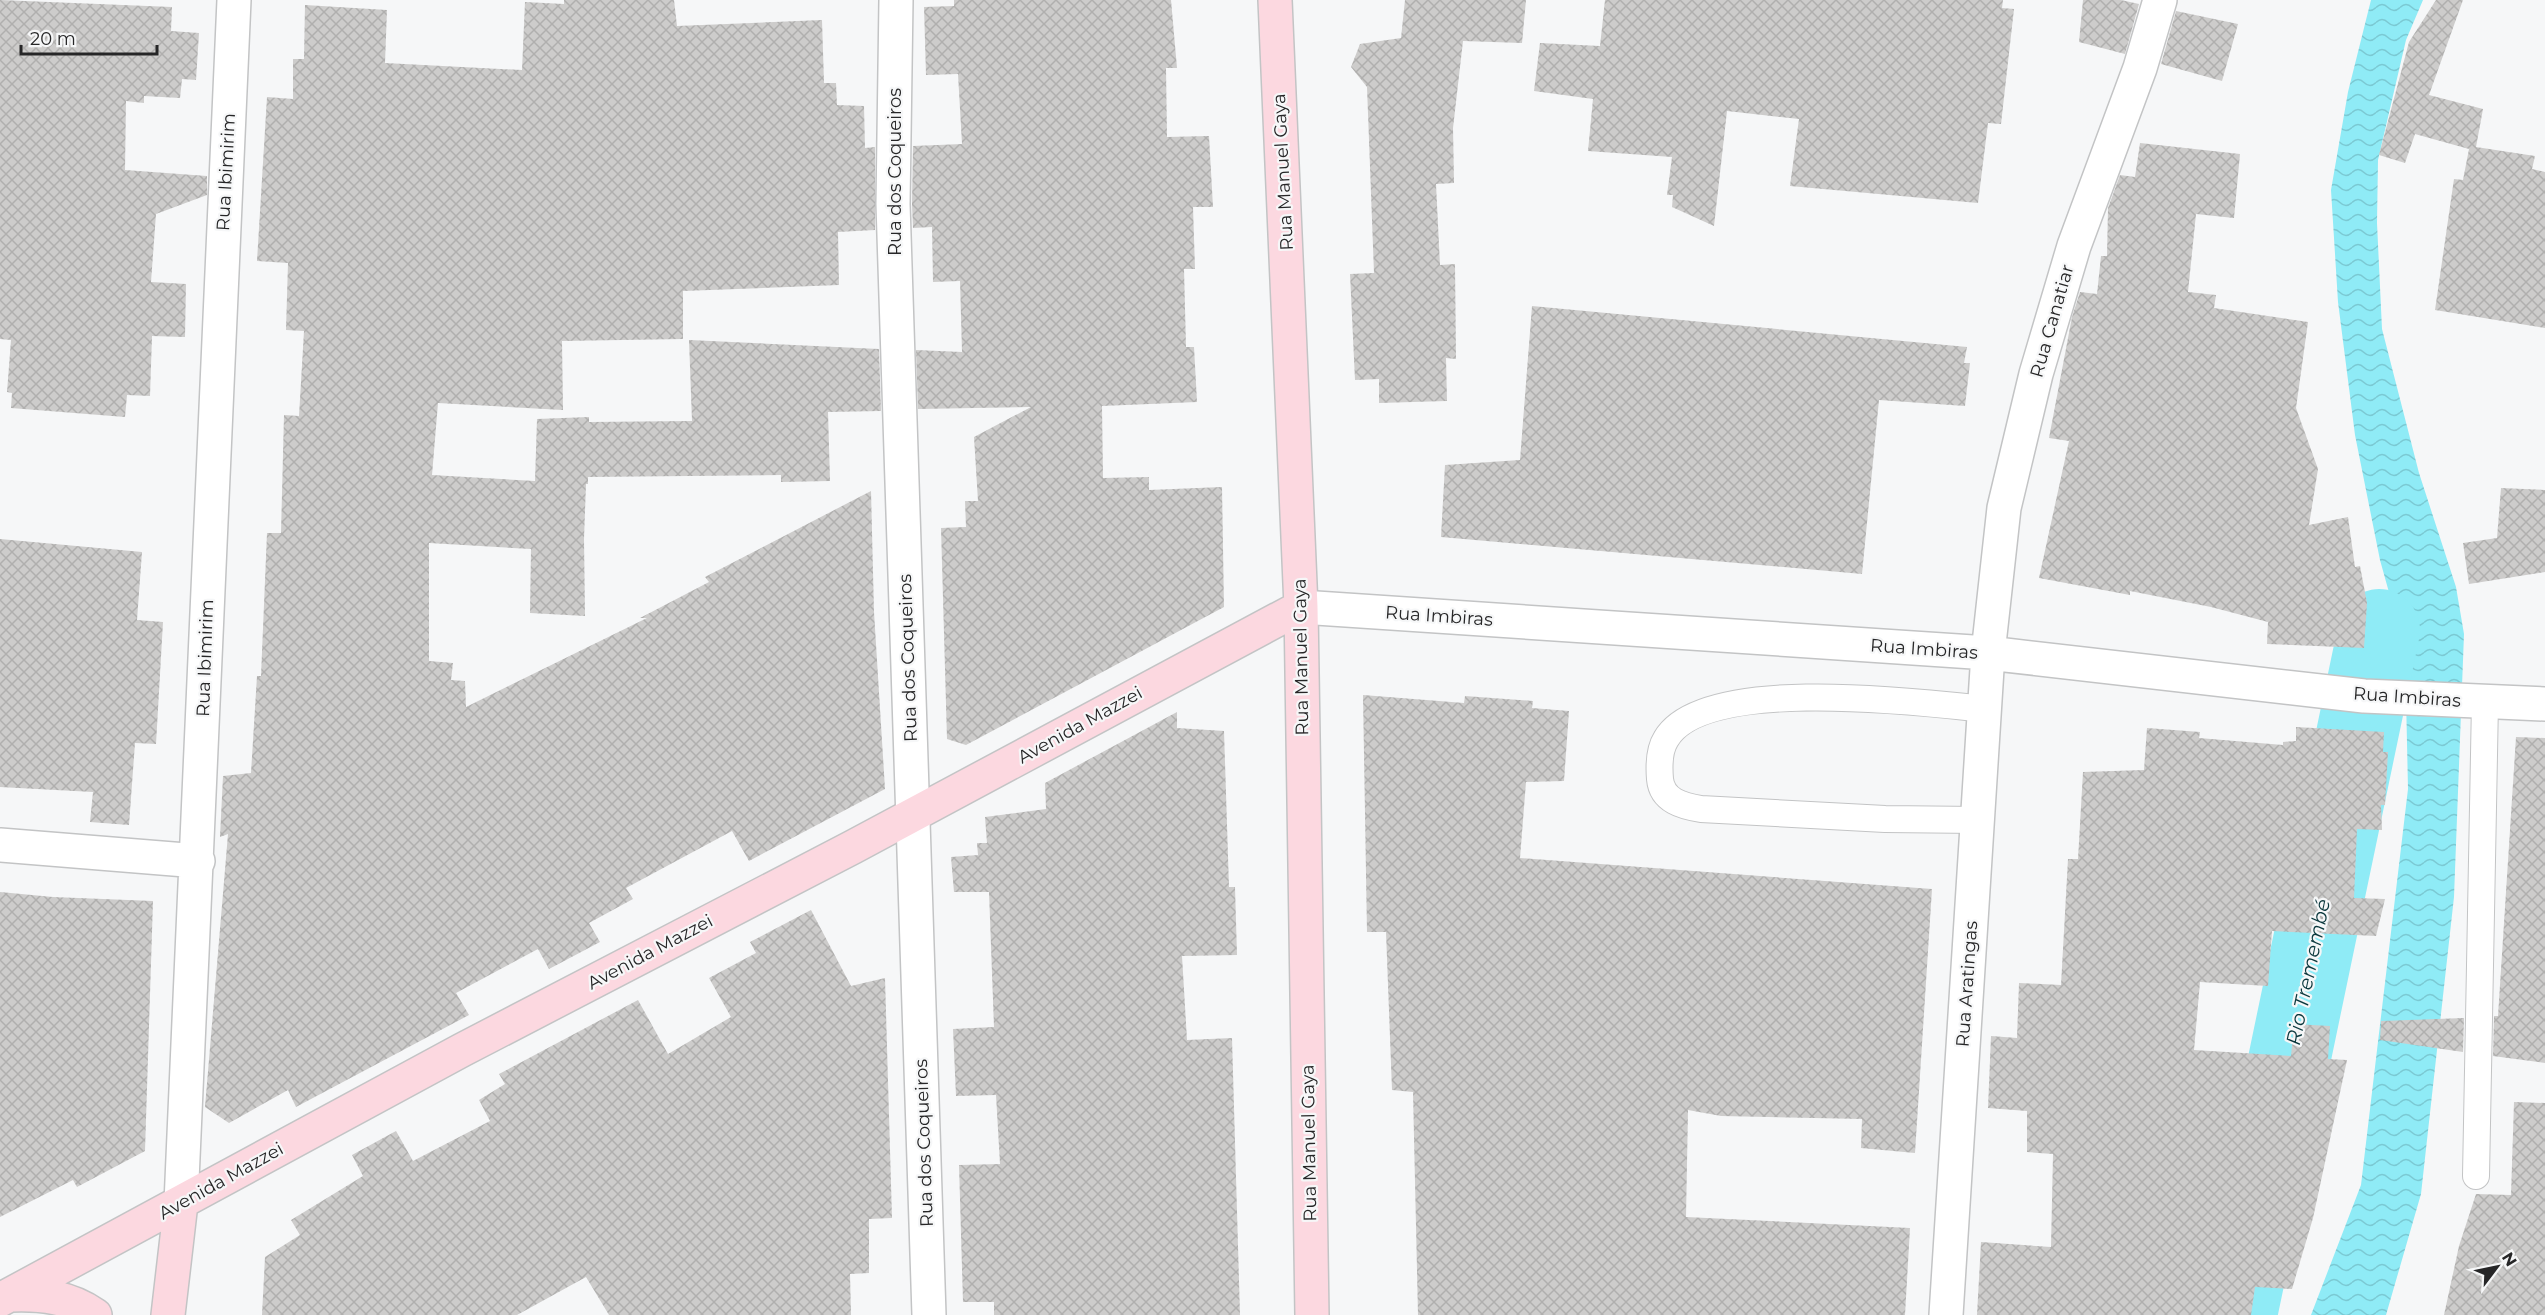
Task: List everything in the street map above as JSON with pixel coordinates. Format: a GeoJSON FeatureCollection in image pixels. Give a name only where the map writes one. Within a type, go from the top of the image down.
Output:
{"type":"FeatureCollection","features":[{"type":"Feature","properties":{"kind":"street","name":"Rua Ibimirim"},"geometry":{"type":"LineString","coordinates":[[168,1315],[181,1203],[198,861],[234,0]]}},
{"type":"Feature","properties":{"kind":"street","name":"Rua dos Coqueiros"},"geometry":{"type":"LineString","coordinates":[[896,0],[893,204],[929,1315]]}},
{"type":"Feature","properties":{"kind":"street","name":"Rua Manuel Gaya"},"geometry":{"type":"LineString","coordinates":[[1275,0],[1301,607],[1312,1315]]}},
{"type":"Feature","properties":{"kind":"street","name":"Rua Canatiar"},"geometry":{"type":"LineString","coordinates":[[1988,653],[2004,508],[2036,374],[2074,246],[2140,68],[2160,0]]}},
{"type":"Feature","properties":{"kind":"street","name":"Avenida Mazzei"},"geometry":{"type":"LineString","coordinates":[[5,1298],[452,1056],[914,814],[1301,607]]}},
{"type":"Feature","properties":{"kind":"street","name":"Rua Imbiras"},"geometry":{"type":"LineString","coordinates":[[1301,607],[1988,653],[2364,696],[2545,704]]}},
{"type":"Feature","properties":{"kind":"street","name":"Rua Aratingas"},"geometry":{"type":"LineString","coordinates":[[1946,1315],[1988,653]]}},
{"type":"Feature","properties":{"kind":"street"},"geometry":{"type":"LineString","coordinates":[[0,845],[198,861]]}},
{"type":"Feature","properties":{"kind":"street"},"geometry":{"type":"LineString","coordinates":[[5,1298],[55,1296],[83,1306],[95,1315]]}},
{"type":"Feature","properties":{"kind":"lane"},"geometry":{"type":"LineString","coordinates":[[1978,820],[1885,819],[1701,809],[1680,805],[1668,797],[1660,783],[1659,764],[1666,739],[1685,721],[1707,710],[1776,699],[1824,697],[1893,699],[1984,709]]}},
{"type":"Feature","properties":{"kind":"lane"},"geometry":{"type":"LineString","coordinates":[[2476,1176],[2485,702]]}},
{"type":"Feature","properties":{"kind":"water"},"geometry":{"type":"Polygon","coordinates":[[[2371,0],[2423,0],[2406,40],[2378,160],[2377,223],[2382,329],[2419,473],[2456,587],[2464,634],[2454,897],[2421,1194],[2386,1315],[2311,1315],[2361,1185],[2408,789],[2405,650],[2380,560],[2355,435],[2338,302],[2331,190],[2348,92],[2371,0]]]}},
{"type":"Feature","properties":{"kind":"building"},"geometry":{"type":"Polygon","coordinates":[[[0,0],[172,7],[171,31],[199,33],[196,80],[182,79],[180,98],[144,96],[144,103],[126,101],[125,170],[207,176],[207,195],[156,214],[151,282],[186,284],[185,337],[152,336],[150,396],[127,395],[125,417],[11,408],[12,393],[7,392],[11,340],[0,339],[0,0]]]}},
{"type":"Feature","properties":{"kind":"building"},"geometry":{"type":"Polygon","coordinates":[[[564,0],[674,0],[677,26],[822,20],[824,83],[836,83],[837,105],[864,106],[865,148],[875,147],[875,230],[838,232],[839,285],[683,291],[683,339],[562,341],[563,410],[438,403],[432,475],[535,481],[537,419],[589,417],[589,422],[692,421],[689,340],[879,349],[881,411],[828,412],[830,481],[781,482],[781,475],[588,477],[584,539],[585,616],[530,613],[531,549],[429,543],[429,661],[453,663],[451,680],[465,681],[466,707],[647,618],[640,618],[709,582],[705,577],[871,491],[874,612],[885,789],[749,861],[732,831],[626,888],[633,899],[589,923],[600,942],[549,969],[538,949],[456,993],[469,1015],[296,1107],[288,1090],[229,1123],[205,1107],[228,834],[220,837],[223,776],[251,773],[257,676],[261,676],[267,533],[281,533],[284,415],[299,416],[304,331],[286,330],[288,263],[257,261],[267,97],[293,99],[293,59],[304,59],[305,5],[387,10],[385,63],[522,70],[525,2],[564,4],[564,0]]]}},
{"type":"Feature","properties":{"kind":"building"},"geometry":{"type":"Polygon","coordinates":[[[954,0],[1171,0],[1177,68],[1166,68],[1167,137],[1209,136],[1213,207],[1193,207],[1195,269],[1184,269],[1186,347],[1194,347],[1197,402],[1102,406],[1103,478],[1149,477],[1149,490],[1222,487],[1224,607],[966,745],[947,739],[941,528],[966,527],[965,501],[978,501],[974,437],[1031,407],[918,409],[916,350],[962,352],[960,281],[933,282],[932,227],[913,228],[912,204],[913,146],[962,144],[958,74],[926,75],[924,7],[954,6],[954,0]]]}},
{"type":"Feature","properties":{"kind":"building"},"geometry":{"type":"Polygon","coordinates":[[[1405,0],[1526,0],[1522,43],[1463,41],[1453,128],[1454,183],[1436,184],[1440,265],[1455,264],[1456,359],[1446,358],[1447,401],[1379,403],[1379,379],[1355,380],[1350,274],[1374,273],[1367,87],[1351,67],[1360,44],[1401,38],[1405,0]]]}},
{"type":"Feature","properties":{"kind":"building"},"geometry":{"type":"Polygon","coordinates":[[[1605,0],[2003,0],[2002,8],[2014,9],[2001,124],[1988,123],[1978,203],[1790,186],[1799,119],[1727,111],[1714,226],[1672,207],[1673,195],[1667,195],[1672,157],[1588,151],[1593,99],[1534,91],[1540,43],[1600,46],[1605,0]]]}},
{"type":"Feature","properties":{"kind":"building"},"geometry":{"type":"Polygon","coordinates":[[[2083,0],[2121,0],[2139,4],[2125,54],[2079,42],[2083,0]]]}},
{"type":"Feature","properties":{"kind":"building"},"geometry":{"type":"Polygon","coordinates":[[[2436,0],[2463,0],[2429,95],[2483,109],[2476,147],[2535,156],[2532,169],[2545,172],[2545,328],[2435,310],[2454,179],[2463,180],[2469,149],[2415,134],[2405,163],[2379,155],[2409,42],[2436,0]]]}},
{"type":"Feature","properties":{"kind":"building"},"geometry":{"type":"Polygon","coordinates":[[[2176,11],[2238,24],[2222,81],[2161,64],[2176,11]]]}},
{"type":"Feature","properties":{"kind":"building"},"geometry":{"type":"Polygon","coordinates":[[[2140,143],[2240,154],[2234,218],[2196,214],[2188,292],[2216,295],[2214,308],[2308,322],[2296,408],[2318,469],[2309,525],[2348,517],[2355,567],[2360,566],[2367,603],[2364,648],[2267,644],[2268,622],[2211,607],[2130,591],[2130,595],[2039,578],[2069,441],[2049,438],[2072,317],[2080,292],[2097,294],[2101,256],[2107,256],[2108,208],[2120,175],[2135,177],[2140,143]]]}},
{"type":"Feature","properties":{"kind":"building"},"geometry":{"type":"Polygon","coordinates":[[[1532,306],[1967,347],[1964,363],[1970,363],[1965,406],[1879,400],[1862,574],[1441,537],[1445,465],[1520,460],[1532,306]]]}},
{"type":"Feature","properties":{"kind":"building"},"geometry":{"type":"Polygon","coordinates":[[[2501,488],[2545,490],[2545,572],[2469,584],[2463,543],[2497,538],[2501,488]]]}},
{"type":"Feature","properties":{"kind":"building"},"geometry":{"type":"Polygon","coordinates":[[[0,539],[142,552],[137,620],[163,622],[156,744],[135,743],[129,825],[90,822],[93,792],[0,787],[0,539]]]}},
{"type":"Feature","properties":{"kind":"building"},"geometry":{"type":"Polygon","coordinates":[[[1363,695],[1464,703],[1465,696],[1533,701],[1532,708],[1569,711],[1564,781],[1526,782],[1520,858],[1932,889],[1915,1153],[1861,1148],[1862,1119],[1721,1116],[1688,1110],[1686,1217],[1910,1228],[1905,1315],[1418,1315],[1413,1092],[1392,1090],[1386,932],[1367,932],[1363,695]]]}},
{"type":"Feature","properties":{"kind":"building"},"geometry":{"type":"Polygon","coordinates":[[[1177,712],[1177,728],[1224,731],[1229,887],[1235,887],[1237,955],[1182,956],[1187,1040],[1232,1038],[1240,1315],[994,1315],[994,1302],[963,1302],[959,1165],[1000,1164],[996,1095],[956,1096],[953,1029],[994,1027],[989,892],[954,892],[951,857],[978,855],[977,843],[987,843],[985,817],[1046,809],[1045,783],[1177,712]]]}},
{"type":"Feature","properties":{"kind":"building"},"geometry":{"type":"Polygon","coordinates":[[[2296,727],[2384,732],[2383,752],[2388,752],[2385,805],[2381,805],[2382,830],[2357,829],[2354,898],[2385,899],[2376,936],[2272,931],[2268,986],[2200,982],[2194,1050],[2291,1056],[2294,1024],[2330,1026],[2328,1059],[2347,1060],[2313,1218],[2292,1289],[2255,1287],[2251,1315],[1977,1315],[1981,1242],[2051,1247],[2053,1154],[2027,1152],[2027,1111],[1988,1108],[1991,1036],[2017,1038],[2019,983],[2061,985],[2068,859],[2078,859],[2083,772],[2144,770],[2147,728],[2200,732],[2199,738],[2283,745],[2283,742],[2296,741],[2296,727]]]}},
{"type":"Feature","properties":{"kind":"building"},"geometry":{"type":"Polygon","coordinates":[[[2516,737],[2545,738],[2545,1063],[2493,1056],[2494,1016],[2498,1016],[2516,737]]]}},
{"type":"Feature","properties":{"kind":"building"},"geometry":{"type":"Polygon","coordinates":[[[0,892],[53,897],[153,901],[145,1151],[77,1187],[73,1180],[0,1217],[0,892]]]}},
{"type":"Feature","properties":{"kind":"building"},"geometry":{"type":"Polygon","coordinates":[[[811,910],[851,986],[885,978],[892,1218],[869,1219],[869,1273],[850,1274],[851,1315],[609,1315],[586,1277],[517,1315],[262,1315],[265,1257],[300,1235],[291,1220],[363,1176],[352,1155],[396,1131],[413,1161],[490,1121],[479,1100],[505,1084],[499,1074],[638,1000],[668,1054],[731,1017],[709,978],[756,953],[750,942],[811,910]]]}},
{"type":"Feature","properties":{"kind":"building"},"geometry":{"type":"Polygon","coordinates":[[[2464,1018],[2463,1052],[2380,1040],[2381,1021],[2464,1018]]]}},
{"type":"Feature","properties":{"kind":"building"},"geometry":{"type":"Polygon","coordinates":[[[2514,1102],[2545,1103],[2545,1315],[2444,1315],[2459,1246],[2476,1194],[2511,1195],[2514,1102]]]}},
{"type":"Feature","properties":{"kind":"waterway","name":"Rio Tremembé"},"geometry":{"type":"LineString","coordinates":[[2236,1315],[2379,630]]}}]}
